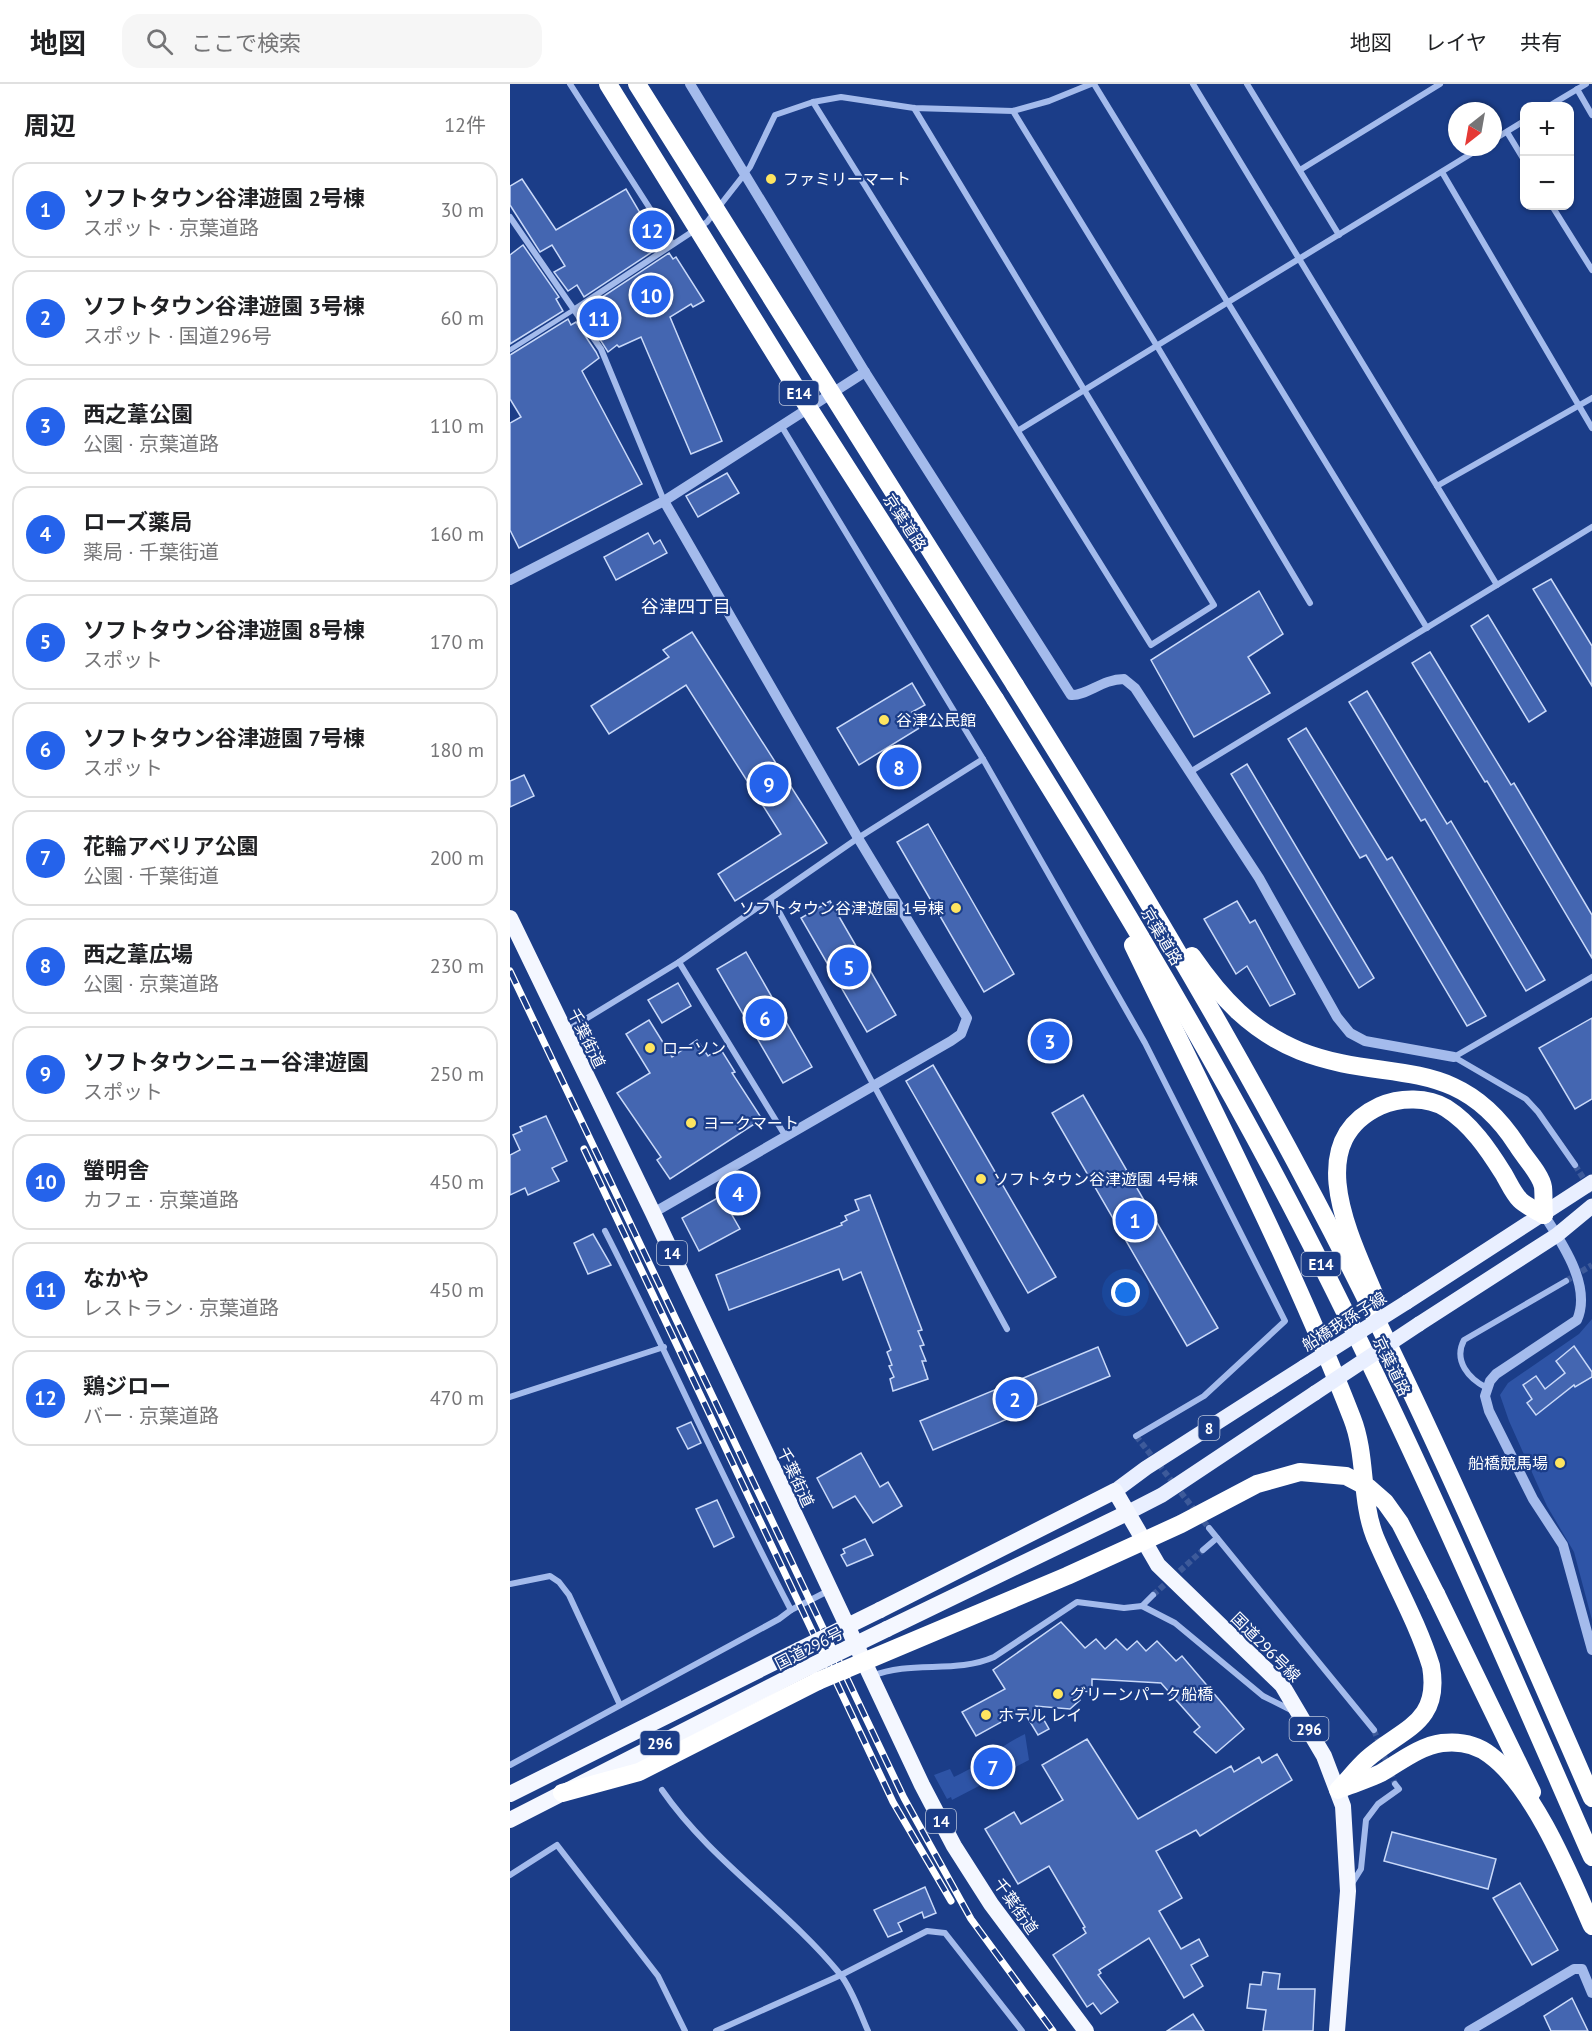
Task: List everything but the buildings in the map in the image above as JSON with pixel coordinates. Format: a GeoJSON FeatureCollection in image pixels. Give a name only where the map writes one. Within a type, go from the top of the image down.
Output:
{"type":"FeatureCollection","features":[{"type":"Feature","properties":{"kind":"highway","name":"京葉道路"},"geometry":{"type":"LineString","coordinates":[[608,84],[801,396],[1078,833],[1205,1048],[1324,1271],[1490,1623],[1592,1857]]}},
{"type":"Feature","properties":{"kind":"highway","name":"京葉道路"},"geometry":{"type":"LineString","coordinates":[[637,84],[1124,859],[1311,1190],[1446,1465],[1592,1798]]}},
{"type":"Feature","properties":{"kind":"highway"},"geometry":{"type":"LineString","coordinates":[[1078,833],[1179,1036],[1317,1330],[1359,1441],[1365,1499],[1372,1527],[1431,1666],[1434,1682],[1432,1697],[1425,1712],[1403,1735],[1368,1758],[1338,1790]]}},
{"type":"Feature","properties":{"kind":"highway"},"geometry":{"type":"LineString","coordinates":[[1124,859],[1212,985],[1228,1004],[1250,1023],[1300,1051],[1328,1059],[1429,1076],[1456,1086],[1479,1101],[1507,1130],[1543,1185],[1544,1215]]}},
{"type":"Feature","properties":{"kind":"highway","name":"千葉街道"},"geometry":{"type":"LineString","coordinates":[[510,918],[653,1213],[871,1677],[954,1846],[991,1904],[1086,2031]]}},
{"type":"Feature","properties":{"kind":"highway"},"geometry":{"type":"LineString","coordinates":[[1446,1465],[1342,1214],[1336,1173],[1346,1138],[1356,1123],[1370,1110],[1388,1102],[1406,1099],[1434,1103],[1457,1115],[1471,1128],[1497,1162],[1520,1200],[1544,1215]]}},
{"type":"Feature","properties":{"kind":"highway"},"geometry":{"type":"LineString","coordinates":[[510,1820],[562,1793],[639,1772],[814,1674],[1078,1571],[1181,1524],[1257,1484],[1300,1472],[1346,1476],[1369,1488],[1384,1502],[1400,1523],[1524,1774],[1592,1926]]}},
{"type":"Feature","properties":{"kind":"highway","name":"国道296号線"},"geometry":{"type":"LineString","coordinates":[[1115,1491],[1158,1565],[1282,1685],[1324,1756],[1338,1790],[1343,1806],[1348,1891],[1336,2031]]}},
{"type":"Feature","properties":{"kind":"highway","name":"国道296号"},"geometry":{"type":"LineString","coordinates":[[510,1794],[1115,1491]]}},
{"type":"Feature","properties":{"kind":"highway","name":"国道296号"},"geometry":{"type":"LineString","coordinates":[[814,1674],[887,1629],[1127,1513]]}},
{"type":"Feature","properties":{"kind":"highway"},"geometry":{"type":"LineString","coordinates":[[1338,1790],[1379,1774],[1425,1748],[1440,1743],[1457,1742],[1474,1746],[1489,1754],[1517,1783],[1558,1854]]}},
{"type":"Feature","properties":{"kind":"main road","name":"船橋我孫子線"},"geometry":{"type":"LineString","coordinates":[[1115,1491],[1146,1468],[1544,1215],[1592,1182]]}},
{"type":"Feature","properties":{"kind":"main road","name":"8"},"geometry":{"type":"LineString","coordinates":[[1127,1513],[1162,1495],[1557,1235],[1592,1206]]}},
{"type":"Feature","properties":{"kind":"street"},"geometry":{"type":"LineString","coordinates":[[570,84],[672,243]]}},
{"type":"Feature","properties":{"kind":"street"},"geometry":{"type":"LineString","coordinates":[[690,84],[865,372],[1071,695],[1078,696],[1098,684],[1124,678],[1135,688],[1259,878],[1337,1017],[1350,1033],[1365,1041],[1454,1057],[1481,1071],[1526,1099],[1538,1112],[1575,1165]]}},
{"type":"Feature","properties":{"kind":"street"},"geometry":{"type":"LineString","coordinates":[[510,350],[707,222],[744,176],[775,115],[813,102],[841,97],[914,108],[1013,111],[1049,101],[1093,84],[1427,628]]}},
{"type":"Feature","properties":{"kind":"street"},"geometry":{"type":"LineString","coordinates":[[1193,84],[1497,585]]}},
{"type":"Feature","properties":{"kind":"street"},"geometry":{"type":"LineString","coordinates":[[1247,84],[1339,235]]}},
{"type":"Feature","properties":{"kind":"street"},"geometry":{"type":"LineString","coordinates":[[1300,170],[1440,84]]}},
{"type":"Feature","properties":{"kind":"street"},"geometry":{"type":"LineString","coordinates":[[1556,102],[1586,84]]}},
{"type":"Feature","properties":{"kind":"street"},"geometry":{"type":"LineString","coordinates":[[1577,89],[1592,115]]}},
{"type":"Feature","properties":{"kind":"street"},"geometry":{"type":"LineString","coordinates":[[813,102],[1151,645],[1214,605],[914,108]]}},
{"type":"Feature","properties":{"kind":"street"},"geometry":{"type":"LineString","coordinates":[[1013,111],[1157,346],[1310,603]]}},
{"type":"Feature","properties":{"kind":"street"},"geometry":{"type":"LineString","coordinates":[[1502,135],[1520,124]]}},
{"type":"Feature","properties":{"kind":"street"},"geometry":{"type":"LineString","coordinates":[[1507,132],[1522,156]]}},
{"type":"Feature","properties":{"kind":"street"},"geometry":{"type":"LineString","coordinates":[[1019,430],[1468,156]]}},
{"type":"Feature","properties":{"kind":"street"},"geometry":{"type":"LineString","coordinates":[[1442,172],[1592,428]]}},
{"type":"Feature","properties":{"kind":"street"},"geometry":{"type":"LineString","coordinates":[[1554,210],[1592,270]]}},
{"type":"Feature","properties":{"kind":"street"},"geometry":{"type":"LineString","coordinates":[[510,217],[601,349],[664,501],[858,838],[967,1018],[961,1034],[951,1041],[875,1087],[653,1213]]}},
{"type":"Feature","properties":{"kind":"street"},"geometry":{"type":"LineString","coordinates":[[510,580],[664,501],[782,428],[865,372]]}},
{"type":"Feature","properties":{"kind":"street"},"geometry":{"type":"LineString","coordinates":[[1437,486],[1592,398]]}},
{"type":"Feature","properties":{"kind":"street"},"geometry":{"type":"LineString","coordinates":[[782,428],[983,759],[1145,1043],[1285,1321],[1204,1396],[1136,1436]]}},
{"type":"Feature","properties":{"kind":"street"},"geometry":{"type":"LineString","coordinates":[[1189,773],[1592,527]]}},
{"type":"Feature","properties":{"kind":"street"},"geometry":{"type":"LineString","coordinates":[[564,1032],[679,963],[858,838],[983,759]]}},
{"type":"Feature","properties":{"kind":"street"},"geometry":{"type":"LineString","coordinates":[[772,899],[1007,1329]]}},
{"type":"Feature","properties":{"kind":"street"},"geometry":{"type":"LineString","coordinates":[[679,963],[786,1137]]}},
{"type":"Feature","properties":{"kind":"street"},"geometry":{"type":"LineString","coordinates":[[1454,1057],[1592,977]]}},
{"type":"Feature","properties":{"kind":"street"},"geometry":{"type":"LineString","coordinates":[[1544,1215],[1579,1268],[1587,1289],[1582,1313],[1569,1325],[1496,1374],[1485,1396],[1498,1432],[1533,1499],[1563,1545],[1592,1650]]}},
{"type":"Feature","properties":{"kind":"street"},"geometry":{"type":"LineString","coordinates":[[605,1231],[664,1347],[752,1535],[791,1610]]}},
{"type":"Feature","properties":{"kind":"street"},"geometry":{"type":"LineString","coordinates":[[1487,1388],[1472,1380],[1460,1359],[1460,1347],[1464,1340],[1566,1281]]}},
{"type":"Feature","properties":{"kind":"street"},"geometry":{"type":"LineString","coordinates":[[510,1398],[664,1347]]}},
{"type":"Feature","properties":{"kind":"street"},"geometry":{"type":"LineString","coordinates":[[1209,1528],[1374,1730]]}},
{"type":"Feature","properties":{"kind":"street"},"geometry":{"type":"LineString","coordinates":[[1203,1550],[1216,1538]]}},
{"type":"Feature","properties":{"kind":"street"},"geometry":{"type":"LineString","coordinates":[[510,1584],[549,1576],[559,1582],[569,1595],[620,1705]]}},
{"type":"Feature","properties":{"kind":"street"},"geometry":{"type":"LineString","coordinates":[[510,1765],[830,1590]]}},
{"type":"Feature","properties":{"kind":"street"},"geometry":{"type":"LineString","coordinates":[[1142,1606],[1153,1595]]}},
{"type":"Feature","properties":{"kind":"street"},"geometry":{"type":"LineString","coordinates":[[871,1677],[904,1668],[979,1664],[994,1657],[1077,1602],[1124,1608],[1142,1606],[1174,1623],[1263,1696],[1302,1716]]}},
{"type":"Feature","properties":{"kind":"street"},"geometry":{"type":"LineString","coordinates":[[1348,1891],[1361,1869],[1366,1820],[1378,1804],[1398,1789],[1395,1784]]}},
{"type":"Feature","properties":{"kind":"street"},"geometry":{"type":"LineString","coordinates":[[662,1790],[679,1814],[841,1975],[868,2031]]}},
{"type":"Feature","properties":{"kind":"street"},"geometry":{"type":"LineString","coordinates":[[510,1875],[557,1845],[658,1976],[685,2031]]}},
{"type":"Feature","properties":{"kind":"street"},"geometry":{"type":"LineString","coordinates":[[716,2031],[841,1975],[927,1931],[945,1933],[1022,2031]]}},
{"type":"Feature","properties":{"kind":"street"},"geometry":{"type":"LineString","coordinates":[[1469,2031],[1574,1969],[1582,1969],[1592,1993]]}},
{"type":"Feature","properties":{"kind":"shaded area","name":"船橋競馬場"},"geometry":{"type":"Polygon","coordinates":[[[1592,1319],[1592,1620],[1574,1552],[1547,1506],[1509,1421],[1500,1395],[1508,1383],[1579,1334],[1592,1319]]]}},
{"type":"Feature","properties":{"kind":"shaded area"},"geometry":{"type":"Polygon","coordinates":[[[1025,1734],[1029,1760],[952,1800],[951,1797],[947,1799],[934,1775],[950,1769],[954,1777],[1025,1734]]]}},
{"type":"Feature","properties":{"kind":"tunnel"},"geometry":{"type":"LineString","coordinates":[[1575,1165],[1592,1192]]}},
{"type":"Feature","properties":{"kind":"tunnel"},"geometry":{"type":"LineString","coordinates":[[1566,1281],[1592,1265]]}},
{"type":"Feature","properties":{"kind":"tunnel"},"geometry":{"type":"LineString","coordinates":[[1136,1436],[1209,1528]]}},
{"type":"Feature","properties":{"kind":"tunnel"},"geometry":{"type":"LineString","coordinates":[[1153,1595],[1203,1550]]}},
{"type":"Feature","properties":{"kind":"tunnel"},"geometry":{"type":"LineString","coordinates":[[1374,1730],[1395,1784]]}},
{"type":"Feature","properties":{"kind":"railway"},"geometry":{"type":"LineString","coordinates":[[510,971],[904,1798],[971,1919],[1053,2031]]}},
{"type":"Feature","properties":{"kind":"railway"},"geometry":{"type":"LineString","coordinates":[[584,1149],[893,1802],[951,1901]]}},
{"type":"Feature","properties":{"kind":"place","name":"ファミリーマート"},"geometry":{"type":"Point","coordinates":[771,179]}},
{"type":"Feature","properties":{"kind":"place","name":"鶏ジロー"},"geometry":{"type":"Point","coordinates":[652,230]}},
{"type":"Feature","properties":{"kind":"place","name":"螢明舎"},"geometry":{"type":"Point","coordinates":[651,295]}},
{"type":"Feature","properties":{"kind":"place","name":"なかや"},"geometry":{"type":"Point","coordinates":[599,318]}},
{"type":"Feature","properties":{"kind":"place","name":"谷津公民館"},"geometry":{"type":"Point","coordinates":[884,720]}},
{"type":"Feature","properties":{"kind":"place","name":"西之葦広場"},"geometry":{"type":"Point","coordinates":[899,767]}},
{"type":"Feature","properties":{"kind":"place","name":"ソフトタウンニュー谷津遊園"},"geometry":{"type":"Point","coordinates":[769,784]}},
{"type":"Feature","properties":{"kind":"place","name":"ソフトタウン谷津遊園 1号棟"},"geometry":{"type":"Point","coordinates":[956,908]}},
{"type":"Feature","properties":{"kind":"place","name":"ソフトタウン谷津遊園 8号棟"},"geometry":{"type":"Point","coordinates":[849,967]}},
{"type":"Feature","properties":{"kind":"place","name":"ソフトタウン谷津遊園 7号棟"},"geometry":{"type":"Point","coordinates":[765,1018]}},
{"type":"Feature","properties":{"kind":"place","name":"西之葦公園"},"geometry":{"type":"Point","coordinates":[1050,1041]}},
{"type":"Feature","properties":{"kind":"place","name":"ローソン"},"geometry":{"type":"Point","coordinates":[650,1048]}},
{"type":"Feature","properties":{"kind":"place","name":"ヨークマート"},"geometry":{"type":"Point","coordinates":[691,1123]}},
{"type":"Feature","properties":{"kind":"place","name":"ソフトタウン谷津遊園 4号棟"},"geometry":{"type":"Point","coordinates":[981,1179]}},
{"type":"Feature","properties":{"kind":"place","name":"ローズ薬局"},"geometry":{"type":"Point","coordinates":[738,1193]}},
{"type":"Feature","properties":{"kind":"place","name":"ソフトタウン谷津遊園 2号棟"},"geometry":{"type":"Point","coordinates":[1135,1220]}},
{"type":"Feature","properties":{"kind":"place","name":"ソフトタウン谷津遊園 3号棟"},"geometry":{"type":"Point","coordinates":[1015,1399]}},
{"type":"Feature","properties":{"kind":"place","name":"船橋競馬場"},"geometry":{"type":"Point","coordinates":[1560,1463]}},
{"type":"Feature","properties":{"kind":"place","name":"グリーンパーク船橋"},"geometry":{"type":"Point","coordinates":[1058,1694]}},
{"type":"Feature","properties":{"kind":"place","name":"ホテル レイ"},"geometry":{"type":"Point","coordinates":[986,1715]}},
{"type":"Feature","properties":{"kind":"place","name":"花輪アベリア公園"},"geometry":{"type":"Point","coordinates":[993,1767]}},
{"type":"Feature","properties":{"kind":"district","name":"谷津四丁目"},"geometry":{"type":"Point","coordinates":[686,606]}}]}
